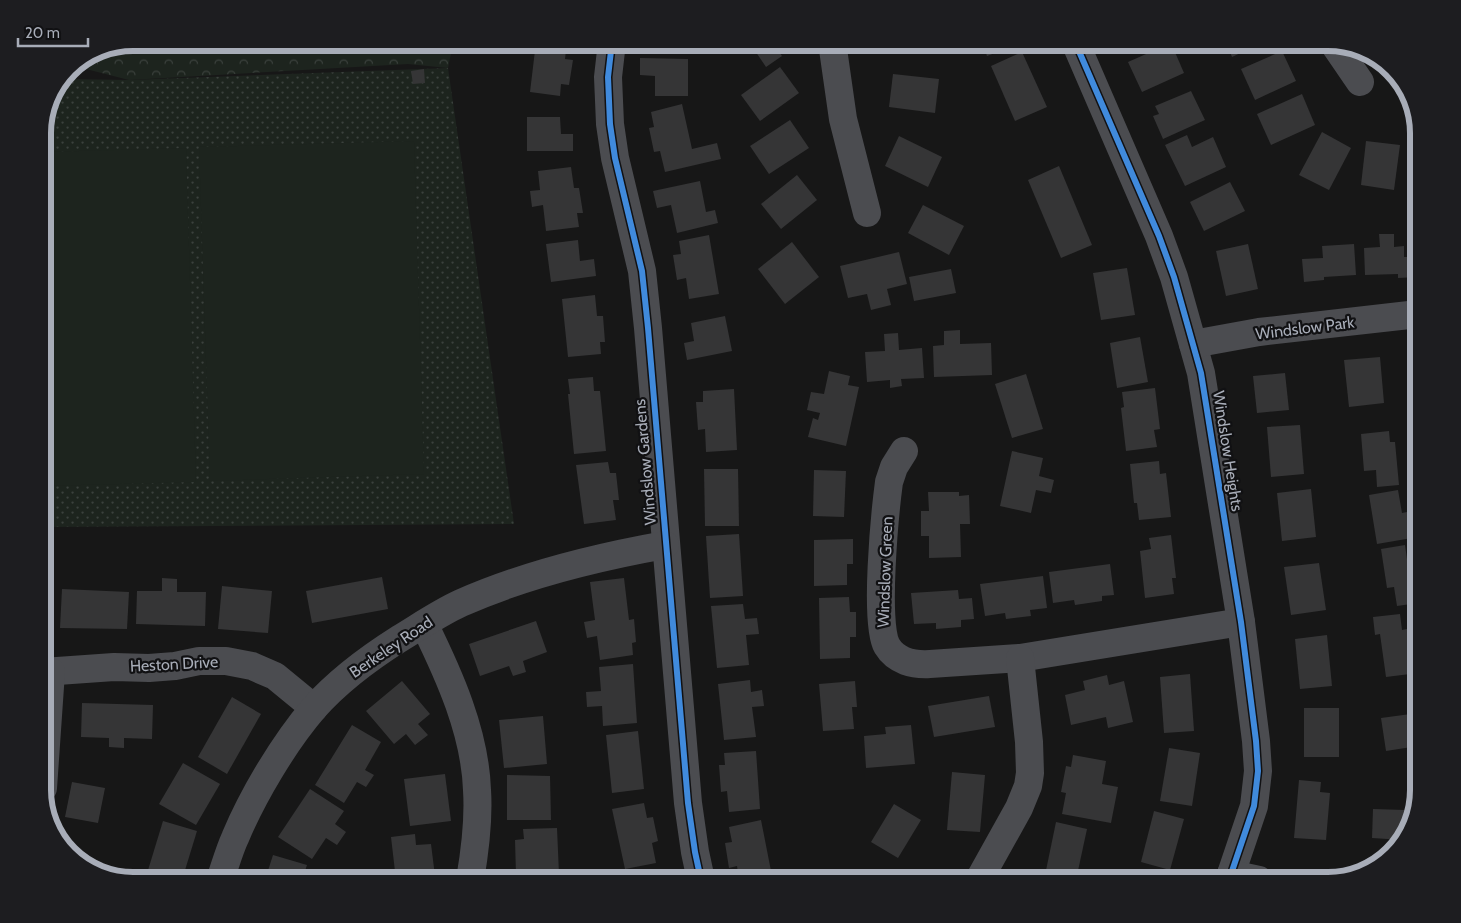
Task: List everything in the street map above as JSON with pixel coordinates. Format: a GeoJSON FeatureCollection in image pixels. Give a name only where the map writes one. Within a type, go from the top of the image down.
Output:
{"type":"FeatureCollection","features":[{"type":"Feature","properties":{"kind":"street","name":"Windslow Gardens"},"geometry":{"type":"LineString","coordinates":[[611,51],[608,77],[610,124],[615,158],[642,271],[688,803],[694,852],[699,872]]}},
{"type":"Feature","properties":{"kind":"street"},"geometry":{"type":"LineString","coordinates":[[833,51],[843,119],[867,213]]}},
{"type":"Feature","properties":{"kind":"street","name":"Windslow Heights"},"geometry":{"type":"LineString","coordinates":[[1079,51],[1174,277],[1201,373],[1241,622],[1253,710],[1258,771],[1254,806],[1232,872]]}},
{"type":"Feature","properties":{"kind":"street"},"geometry":{"type":"LineString","coordinates":[[1340,52],[1360,82]]}},
{"type":"Feature","properties":{"kind":"street","name":"Windslow Park"},"geometry":{"type":"LineString","coordinates":[[1193,344],[1259,332],[1410,315]]}},
{"type":"Feature","properties":{"kind":"street","name":"Windslow Green"},"geometry":{"type":"LineString","coordinates":[[904,451],[891,474],[881,586],[882,626],[885,644],[897,657],[904,661],[922,664],[1020,658],[1241,622]]}},
{"type":"Feature","properties":{"kind":"street","name":"Berkeley Road"},"geometry":{"type":"LineString","coordinates":[[223,872],[235,838],[265,779],[294,735],[314,708],[339,684],[376,654],[460,603],[494,590],[601,558],[665,545]]}},
{"type":"Feature","properties":{"kind":"street"},"geometry":{"type":"LineString","coordinates":[[424,624],[448,674],[463,718],[474,762],[477,789],[477,817],[471,872]]}},
{"type":"Feature","properties":{"kind":"street"},"geometry":{"type":"LineString","coordinates":[[983,872],[1019,808],[1028,786],[1030,773],[1029,742],[1020,658]]}},
{"type":"Feature","properties":{"kind":"street","name":"Heston Drive"},"geometry":{"type":"LineString","coordinates":[[51,672],[114,667],[149,668],[175,666],[199,661],[226,661],[252,666],[274,676],[314,708]]}},
{"type":"Feature","properties":{"kind":"green space"},"geometry":{"type":"Polygon","coordinates":[[[133,51],[451,51],[448,68],[408,64],[129,80],[86,69],[86,67],[92,62],[107,56],[133,51]]]}},
{"type":"Feature","properties":{"kind":"green space"},"geometry":{"type":"Polygon","coordinates":[[[448,68],[514,524],[51,527],[51,128],[54,112],[60,97],[72,79],[129,80],[448,68]]]}},
{"type":"Feature","properties":{"kind":"green space"},"geometry":{"type":"Polygon","coordinates":[[[414,141],[424,474],[210,481],[199,147],[414,141]]]}},
{"type":"Feature","properties":{"kind":"green space"},"geometry":{"type":"Polygon","coordinates":[[[186,148],[196,482],[51,486],[51,152],[186,148]]]}},
{"type":"Feature","properties":{"kind":"building"},"geometry":{"type":"Polygon","coordinates":[[[535,51],[566,51],[565,59],[573,60],[569,85],[561,84],[560,96],[530,92],[535,51]]]}},
{"type":"Feature","properties":{"kind":"building"},"geometry":{"type":"Polygon","coordinates":[[[755,51],[778,51],[782,56],[766,67],[755,51]]]}},
{"type":"Feature","properties":{"kind":"building"},"geometry":{"type":"Polygon","coordinates":[[[985,51],[1000,51],[987,56],[985,51]]]}},
{"type":"Feature","properties":{"kind":"building"},"geometry":{"type":"Polygon","coordinates":[[[1153,51],[1174,51],[1184,73],[1142,92],[1128,62],[1153,51]]]}},
{"type":"Feature","properties":{"kind":"building"},"geometry":{"type":"Polygon","coordinates":[[[1230,51],[1245,51],[1232,57],[1230,51]]]}},
{"type":"Feature","properties":{"kind":"building"},"geometry":{"type":"Polygon","coordinates":[[[1282,51],[1296,81],[1255,100],[1241,69],[1282,51]]]}},
{"type":"Feature","properties":{"kind":"building"},"geometry":{"type":"Polygon","coordinates":[[[1022,52],[1047,107],[1015,121],[991,66],[1022,52]]]}},
{"type":"Feature","properties":{"kind":"building"},"geometry":{"type":"Polygon","coordinates":[[[640,58],[688,59],[688,96],[655,96],[655,76],[640,75],[640,58]]]}},
{"type":"Feature","properties":{"kind":"building"},"geometry":{"type":"Polygon","coordinates":[[[780,67],[799,93],[760,121],[741,95],[780,67]]]}},
{"type":"Feature","properties":{"kind":"building"},"geometry":{"type":"Polygon","coordinates":[[[424,69],[425,83],[413,84],[411,71],[424,69]]]}},
{"type":"Feature","properties":{"kind":"building"},"geometry":{"type":"Polygon","coordinates":[[[893,74],[939,79],[935,113],[889,107],[893,74]]]}},
{"type":"Feature","properties":{"kind":"building"},"geometry":{"type":"Polygon","coordinates":[[[1191,91],[1205,120],[1163,139],[1153,116],[1159,114],[1155,106],[1191,91]]]}},
{"type":"Feature","properties":{"kind":"building"},"geometry":{"type":"Polygon","coordinates":[[[1302,94],[1315,125],[1271,145],[1257,114],[1302,94]]]}},
{"type":"Feature","properties":{"kind":"building"},"geometry":{"type":"Polygon","coordinates":[[[682,104],[692,149],[717,143],[721,159],[665,172],[660,151],[654,152],[649,128],[654,127],[651,112],[682,104]]]}},
{"type":"Feature","properties":{"kind":"building"},"geometry":{"type":"Polygon","coordinates":[[[527,117],[560,117],[561,134],[573,134],[573,151],[527,151],[527,117]]]}},
{"type":"Feature","properties":{"kind":"building"},"geometry":{"type":"Polygon","coordinates":[[[790,120],[809,148],[769,174],[750,146],[790,120]]]}},
{"type":"Feature","properties":{"kind":"building"},"geometry":{"type":"Polygon","coordinates":[[[1322,132],[1351,148],[1329,190],[1299,175],[1322,132]]]}},
{"type":"Feature","properties":{"kind":"building"},"geometry":{"type":"Polygon","coordinates":[[[1187,135],[1192,147],[1213,137],[1226,167],[1185,186],[1165,145],[1187,135]]]}},
{"type":"Feature","properties":{"kind":"building"},"geometry":{"type":"Polygon","coordinates":[[[899,136],[942,157],[928,187],[885,166],[899,136]]]}},
{"type":"Feature","properties":{"kind":"building"},"geometry":{"type":"Polygon","coordinates":[[[1366,141],[1400,145],[1394,190],[1361,185],[1366,141]]]}},
{"type":"Feature","properties":{"kind":"building"},"geometry":{"type":"Polygon","coordinates":[[[1059,166],[1092,245],[1061,258],[1028,180],[1059,166]]]}},
{"type":"Feature","properties":{"kind":"building"},"geometry":{"type":"Polygon","coordinates":[[[571,167],[574,188],[579,188],[583,213],[577,213],[579,227],[546,231],[543,205],[532,207],[530,191],[540,190],[538,171],[571,167]]]}},
{"type":"Feature","properties":{"kind":"building"},"geometry":{"type":"Polygon","coordinates":[[[797,175],[817,200],[781,229],[761,204],[797,175]]]}},
{"type":"Feature","properties":{"kind":"building"},"geometry":{"type":"Polygon","coordinates":[[[700,181],[706,212],[715,210],[718,223],[677,233],[671,205],[657,208],[653,191],[700,181]]]}},
{"type":"Feature","properties":{"kind":"building"},"geometry":{"type":"Polygon","coordinates":[[[1230,182],[1245,211],[1204,231],[1190,202],[1230,182]]]}},
{"type":"Feature","properties":{"kind":"building"},"geometry":{"type":"Polygon","coordinates":[[[923,205],[964,226],[949,255],[908,233],[923,205]]]}},
{"type":"Feature","properties":{"kind":"building"},"geometry":{"type":"Polygon","coordinates":[[[1379,234],[1394,234],[1394,247],[1404,246],[1404,257],[1410,257],[1410,277],[1398,278],[1398,274],[1365,275],[1364,248],[1380,247],[1379,234]]]}},
{"type":"Feature","properties":{"kind":"building"},"geometry":{"type":"Polygon","coordinates":[[[709,235],[719,294],[689,299],[686,278],[677,280],[673,255],[681,254],[679,241],[709,235]]]}},
{"type":"Feature","properties":{"kind":"building"},"geometry":{"type":"Polygon","coordinates":[[[578,240],[580,261],[594,259],[596,276],[551,282],[546,244],[578,240]]]}},
{"type":"Feature","properties":{"kind":"building"},"geometry":{"type":"Polygon","coordinates":[[[792,242],[819,277],[785,304],[758,269],[792,242]]]}},
{"type":"Feature","properties":{"kind":"building"},"geometry":{"type":"Polygon","coordinates":[[[1248,244],[1258,289],[1226,296],[1216,251],[1248,244]]]}},
{"type":"Feature","properties":{"kind":"building"},"geometry":{"type":"Polygon","coordinates":[[[1354,244],[1356,275],[1324,277],[1324,280],[1304,282],[1302,259],[1323,258],[1322,246],[1354,244]]]}},
{"type":"Feature","properties":{"kind":"building"},"geometry":{"type":"Polygon","coordinates":[[[899,252],[907,284],[887,289],[891,305],[871,310],[867,294],[848,298],[840,266],[899,252]]]}},
{"type":"Feature","properties":{"kind":"building"},"geometry":{"type":"Polygon","coordinates":[[[1127,268],[1135,315],[1101,320],[1093,273],[1127,268]]]}},
{"type":"Feature","properties":{"kind":"building"},"geometry":{"type":"Polygon","coordinates":[[[951,269],[956,293],[914,301],[909,277],[951,269]]]}},
{"type":"Feature","properties":{"kind":"building"},"geometry":{"type":"Polygon","coordinates":[[[595,295],[597,316],[603,316],[605,342],[600,342],[601,354],[568,357],[562,299],[595,295]]]}},
{"type":"Feature","properties":{"kind":"building"},"geometry":{"type":"Polygon","coordinates":[[[725,316],[732,351],[687,360],[684,343],[694,341],[691,323],[725,316]]]}},
{"type":"Feature","properties":{"kind":"building"},"geometry":{"type":"Polygon","coordinates":[[[960,330],[960,344],[991,343],[992,375],[934,377],[933,346],[944,345],[944,331],[960,330]]]}},
{"type":"Feature","properties":{"kind":"building"},"geometry":{"type":"Polygon","coordinates":[[[898,333],[899,350],[922,348],[924,378],[901,379],[902,386],[890,388],[890,380],[867,382],[865,352],[885,351],[884,334],[898,333]]]}},
{"type":"Feature","properties":{"kind":"building"},"geometry":{"type":"Polygon","coordinates":[[[1140,337],[1148,382],[1117,388],[1110,343],[1140,337]]]}},
{"type":"Feature","properties":{"kind":"building"},"geometry":{"type":"Polygon","coordinates":[[[1380,357],[1384,403],[1349,407],[1344,360],[1380,357]]]}},
{"type":"Feature","properties":{"kind":"building"},"geometry":{"type":"Polygon","coordinates":[[[829,371],[850,376],[848,385],[859,387],[846,446],[808,437],[813,418],[818,420],[820,413],[807,410],[811,392],[824,394],[829,371]]]}},
{"type":"Feature","properties":{"kind":"building"},"geometry":{"type":"Polygon","coordinates":[[[1285,373],[1289,410],[1257,413],[1253,376],[1285,373]]]}},
{"type":"Feature","properties":{"kind":"building"},"geometry":{"type":"Polygon","coordinates":[[[1026,374],[1043,429],[1012,438],[995,384],[1026,374]]]}},
{"type":"Feature","properties":{"kind":"building"},"geometry":{"type":"Polygon","coordinates":[[[593,377],[594,391],[600,391],[606,451],[574,454],[568,379],[593,377]]]}},
{"type":"Feature","properties":{"kind":"building"},"geometry":{"type":"Polygon","coordinates":[[[1155,388],[1160,429],[1154,430],[1157,447],[1126,451],[1121,408],[1124,407],[1122,392],[1155,388]]]}},
{"type":"Feature","properties":{"kind":"building"},"geometry":{"type":"Polygon","coordinates":[[[734,389],[737,450],[706,452],[705,429],[698,430],[696,402],[703,402],[703,391],[734,389]]]}},
{"type":"Feature","properties":{"kind":"building"},"geometry":{"type":"Polygon","coordinates":[[[1300,425],[1304,474],[1271,477],[1267,427],[1300,425]]]}},
{"type":"Feature","properties":{"kind":"building"},"geometry":{"type":"Polygon","coordinates":[[[1389,431],[1390,442],[1395,442],[1399,485],[1377,487],[1376,470],[1364,471],[1361,434],[1389,431]]]}},
{"type":"Feature","properties":{"kind":"building"},"geometry":{"type":"Polygon","coordinates":[[[1012,451],[1043,458],[1039,476],[1054,480],[1051,493],[1036,490],[1031,513],[1000,506],[1012,451]]]}},
{"type":"Feature","properties":{"kind":"building"},"geometry":{"type":"Polygon","coordinates":[[[1159,461],[1160,474],[1166,473],[1171,517],[1139,520],[1137,503],[1134,503],[1130,464],[1159,461]]]}},
{"type":"Feature","properties":{"kind":"building"},"geometry":{"type":"Polygon","coordinates":[[[608,462],[610,473],[616,473],[619,500],[613,500],[616,520],[584,524],[576,465],[608,462]]]}},
{"type":"Feature","properties":{"kind":"building"},"geometry":{"type":"Polygon","coordinates":[[[704,469],[738,469],[739,526],[705,526],[704,469]]]}},
{"type":"Feature","properties":{"kind":"building"},"geometry":{"type":"Polygon","coordinates":[[[814,470],[846,471],[844,517],[813,516],[814,470]]]}},
{"type":"Feature","properties":{"kind":"building"},"geometry":{"type":"Polygon","coordinates":[[[1311,489],[1316,537],[1282,541],[1277,493],[1311,489]]]}},
{"type":"Feature","properties":{"kind":"building"},"geometry":{"type":"Polygon","coordinates":[[[1398,490],[1402,513],[1407,512],[1410,538],[1377,544],[1369,495],[1398,490]]]}},
{"type":"Feature","properties":{"kind":"building"},"geometry":{"type":"Polygon","coordinates":[[[928,492],[959,492],[959,496],[969,495],[970,524],[960,524],[961,557],[929,558],[929,536],[921,536],[921,511],[929,511],[928,492]]]}},
{"type":"Feature","properties":{"kind":"building"},"geometry":{"type":"Polygon","coordinates":[[[739,534],[743,596],[710,598],[706,536],[739,534]]]}},
{"type":"Feature","properties":{"kind":"building"},"geometry":{"type":"Polygon","coordinates":[[[1171,535],[1176,578],[1172,578],[1174,594],[1145,598],[1140,551],[1151,549],[1149,538],[1171,535]]]}},
{"type":"Feature","properties":{"kind":"building"},"geometry":{"type":"Polygon","coordinates":[[[853,539],[853,564],[847,564],[847,585],[814,586],[814,540],[853,539]]]}},
{"type":"Feature","properties":{"kind":"building"},"geometry":{"type":"Polygon","coordinates":[[[1405,545],[1407,559],[1410,558],[1410,604],[1397,606],[1394,587],[1387,588],[1381,549],[1405,545]]]}},
{"type":"Feature","properties":{"kind":"building"},"geometry":{"type":"Polygon","coordinates":[[[1319,563],[1326,610],[1291,615],[1284,567],[1319,563]]]}},
{"type":"Feature","properties":{"kind":"building"},"geometry":{"type":"Polygon","coordinates":[[[1110,564],[1114,595],[1102,596],[1102,601],[1075,605],[1074,600],[1053,603],[1049,572],[1110,564]]]}},
{"type":"Feature","properties":{"kind":"building"},"geometry":{"type":"Polygon","coordinates":[[[1043,576],[1047,608],[1030,610],[1031,616],[1006,619],[1005,613],[985,616],[980,584],[1043,576]]]}},
{"type":"Feature","properties":{"kind":"building"},"geometry":{"type":"Polygon","coordinates":[[[382,577],[388,609],[312,623],[306,591],[382,577]]]}},
{"type":"Feature","properties":{"kind":"building"},"geometry":{"type":"Polygon","coordinates":[[[162,578],[177,579],[177,592],[206,592],[205,626],[136,624],[137,591],[162,591],[162,578]]]}},
{"type":"Feature","properties":{"kind":"building"},"geometry":{"type":"Polygon","coordinates":[[[624,578],[629,620],[634,619],[636,642],[632,643],[633,655],[600,660],[597,636],[587,638],[584,622],[595,620],[590,582],[624,578]]]}},
{"type":"Feature","properties":{"kind":"building"},"geometry":{"type":"Polygon","coordinates":[[[222,586],[272,591],[268,633],[218,629],[222,586]]]}},
{"type":"Feature","properties":{"kind":"building"},"geometry":{"type":"Polygon","coordinates":[[[62,589],[129,592],[127,629],[60,628],[62,589]]]}},
{"type":"Feature","properties":{"kind":"building"},"geometry":{"type":"Polygon","coordinates":[[[958,590],[959,599],[972,598],[974,619],[961,620],[961,627],[936,629],[936,623],[914,624],[911,593],[958,590]]]}},
{"type":"Feature","properties":{"kind":"building"},"geometry":{"type":"Polygon","coordinates":[[[849,597],[850,612],[856,612],[856,637],[850,637],[850,658],[820,659],[819,598],[849,597]]]}},
{"type":"Feature","properties":{"kind":"building"},"geometry":{"type":"Polygon","coordinates":[[[743,604],[745,619],[757,618],[759,634],[746,635],[749,665],[717,668],[711,606],[743,604]]]}},
{"type":"Feature","properties":{"kind":"building"},"geometry":{"type":"Polygon","coordinates":[[[1400,614],[1402,630],[1410,628],[1410,674],[1386,677],[1380,634],[1375,635],[1373,617],[1400,614]]]}},
{"type":"Feature","properties":{"kind":"building"},"geometry":{"type":"Polygon","coordinates":[[[536,621],[547,652],[523,661],[526,672],[513,676],[509,666],[480,676],[469,644],[536,621]]]}},
{"type":"Feature","properties":{"kind":"building"},"geometry":{"type":"Polygon","coordinates":[[[1327,635],[1332,686],[1300,689],[1295,639],[1327,635]]]}},
{"type":"Feature","properties":{"kind":"building"},"geometry":{"type":"Polygon","coordinates":[[[633,664],[637,723],[603,726],[602,706],[587,707],[586,692],[601,691],[599,667],[633,664]]]}},
{"type":"Feature","properties":{"kind":"building"},"geometry":{"type":"Polygon","coordinates":[[[1190,674],[1194,731],[1164,733],[1160,677],[1190,674]]]}},
{"type":"Feature","properties":{"kind":"building"},"geometry":{"type":"Polygon","coordinates":[[[1107,675],[1109,685],[1124,681],[1133,722],[1108,728],[1106,717],[1071,725],[1065,695],[1085,690],[1083,681],[1107,675]]]}},
{"type":"Feature","properties":{"kind":"building"},"geometry":{"type":"Polygon","coordinates":[[[750,680],[751,692],[762,690],[764,706],[752,707],[756,737],[724,740],[718,684],[750,680]]]}},
{"type":"Feature","properties":{"kind":"building"},"geometry":{"type":"Polygon","coordinates":[[[402,681],[430,714],[418,724],[428,735],[415,745],[406,734],[394,744],[366,711],[402,681]]]}},
{"type":"Feature","properties":{"kind":"building"},"geometry":{"type":"Polygon","coordinates":[[[855,681],[857,707],[852,707],[854,729],[823,731],[819,684],[855,681]]]}},
{"type":"Feature","properties":{"kind":"building"},"geometry":{"type":"Polygon","coordinates":[[[989,696],[995,727],[934,737],[928,706],[989,696]]]}},
{"type":"Feature","properties":{"kind":"building"},"geometry":{"type":"Polygon","coordinates":[[[232,697],[261,714],[227,774],[198,757],[232,697]]]}},
{"type":"Feature","properties":{"kind":"building"},"geometry":{"type":"Polygon","coordinates":[[[82,703],[153,705],[152,739],[124,738],[124,748],[109,747],[109,738],[81,737],[82,703]]]}},
{"type":"Feature","properties":{"kind":"building"},"geometry":{"type":"Polygon","coordinates":[[[1304,708],[1339,708],[1339,757],[1304,757],[1304,708]]]}},
{"type":"Feature","properties":{"kind":"building"},"geometry":{"type":"Polygon","coordinates":[[[1410,714],[1410,747],[1386,751],[1381,718],[1410,714]]]}},
{"type":"Feature","properties":{"kind":"building"},"geometry":{"type":"Polygon","coordinates":[[[543,716],[547,764],[504,768],[499,720],[543,716]]]}},
{"type":"Feature","properties":{"kind":"building"},"geometry":{"type":"Polygon","coordinates":[[[352,725],[381,742],[365,770],[374,775],[366,787],[357,782],[344,803],[315,785],[352,725]]]}},
{"type":"Feature","properties":{"kind":"building"},"geometry":{"type":"Polygon","coordinates":[[[911,725],[915,764],[866,768],[864,736],[886,734],[885,727],[911,725]]]}},
{"type":"Feature","properties":{"kind":"building"},"geometry":{"type":"Polygon","coordinates":[[[638,731],[644,789],[612,793],[606,735],[638,731]]]}},
{"type":"Feature","properties":{"kind":"building"},"geometry":{"type":"Polygon","coordinates":[[[1169,748],[1200,753],[1192,806],[1160,801],[1169,748]]]}},
{"type":"Feature","properties":{"kind":"building"},"geometry":{"type":"Polygon","coordinates":[[[756,751],[760,809],[729,812],[727,791],[721,792],[719,765],[725,765],[724,753],[756,751]]]}},
{"type":"Feature","properties":{"kind":"building"},"geometry":{"type":"Polygon","coordinates":[[[1073,755],[1106,761],[1102,784],[1118,787],[1111,823],[1062,814],[1066,793],[1061,792],[1066,766],[1071,767],[1073,755]]]}},
{"type":"Feature","properties":{"kind":"building"},"geometry":{"type":"Polygon","coordinates":[[[183,763],[220,784],[196,825],[159,804],[183,763]]]}},
{"type":"Feature","properties":{"kind":"building"},"geometry":{"type":"Polygon","coordinates":[[[952,772],[985,775],[980,832],[947,830],[952,772]]]}},
{"type":"Feature","properties":{"kind":"building"},"geometry":{"type":"Polygon","coordinates":[[[445,774],[451,821],[410,826],[404,779],[445,774]]]}},
{"type":"Feature","properties":{"kind":"building"},"geometry":{"type":"Polygon","coordinates":[[[507,775],[550,776],[551,820],[507,820],[507,775]]]}},
{"type":"Feature","properties":{"kind":"building"},"geometry":{"type":"Polygon","coordinates":[[[1299,780],[1321,782],[1320,792],[1330,793],[1326,840],[1294,838],[1299,780]]]}},
{"type":"Feature","properties":{"kind":"building"},"geometry":{"type":"Polygon","coordinates":[[[72,782],[105,788],[98,823],[65,817],[72,782]]]}},
{"type":"Feature","properties":{"kind":"building"},"geometry":{"type":"Polygon","coordinates":[[[310,789],[344,811],[335,824],[346,832],[337,845],[326,838],[312,859],[278,837],[310,789]]]}},
{"type":"Feature","properties":{"kind":"building"},"geometry":{"type":"Polygon","coordinates":[[[644,803],[647,818],[653,817],[658,841],[652,843],[656,863],[625,869],[612,809],[644,803]]]}},
{"type":"Feature","properties":{"kind":"building"},"geometry":{"type":"Polygon","coordinates":[[[894,804],[921,820],[898,858],[871,842],[894,804]]]}},
{"type":"Feature","properties":{"kind":"building"},"geometry":{"type":"Polygon","coordinates":[[[1373,809],[1405,810],[1404,821],[1393,839],[1372,838],[1373,809]]]}},
{"type":"Feature","properties":{"kind":"building"},"geometry":{"type":"Polygon","coordinates":[[[1154,811],[1184,819],[1170,870],[1141,862],[1154,811]]]}},
{"type":"Feature","properties":{"kind":"building"},"geometry":{"type":"Polygon","coordinates":[[[761,820],[771,872],[738,872],[737,866],[729,868],[725,843],[732,842],[729,827],[761,820]]]}},
{"type":"Feature","properties":{"kind":"building"},"geometry":{"type":"Polygon","coordinates":[[[163,821],[197,831],[184,872],[147,872],[163,821]]]}},
{"type":"Feature","properties":{"kind":"building"},"geometry":{"type":"Polygon","coordinates":[[[1056,822],[1087,829],[1078,872],[1046,872],[1056,822]]]}},
{"type":"Feature","properties":{"kind":"building"},"geometry":{"type":"Polygon","coordinates":[[[557,828],[559,872],[516,872],[515,840],[524,839],[523,829],[557,828]]]}},
{"type":"Feature","properties":{"kind":"building"},"geometry":{"type":"Polygon","coordinates":[[[415,834],[416,845],[431,844],[434,872],[395,872],[391,837],[415,834]]]}},
{"type":"Feature","properties":{"kind":"building"},"geometry":{"type":"Polygon","coordinates":[[[273,855],[307,865],[305,872],[268,872],[273,855]]]}},
{"type":"Feature","properties":{"kind":"cycle path"},"geometry":{"type":"LineString","coordinates":[[611,51],[608,77],[610,124],[615,158],[642,271],[688,803],[699,872]]}},
{"type":"Feature","properties":{"kind":"cycle path"},"geometry":{"type":"LineString","coordinates":[[1079,51],[1159,236],[1174,277],[1201,373],[1241,622],[1258,771],[1254,806],[1232,872]]}}]}
